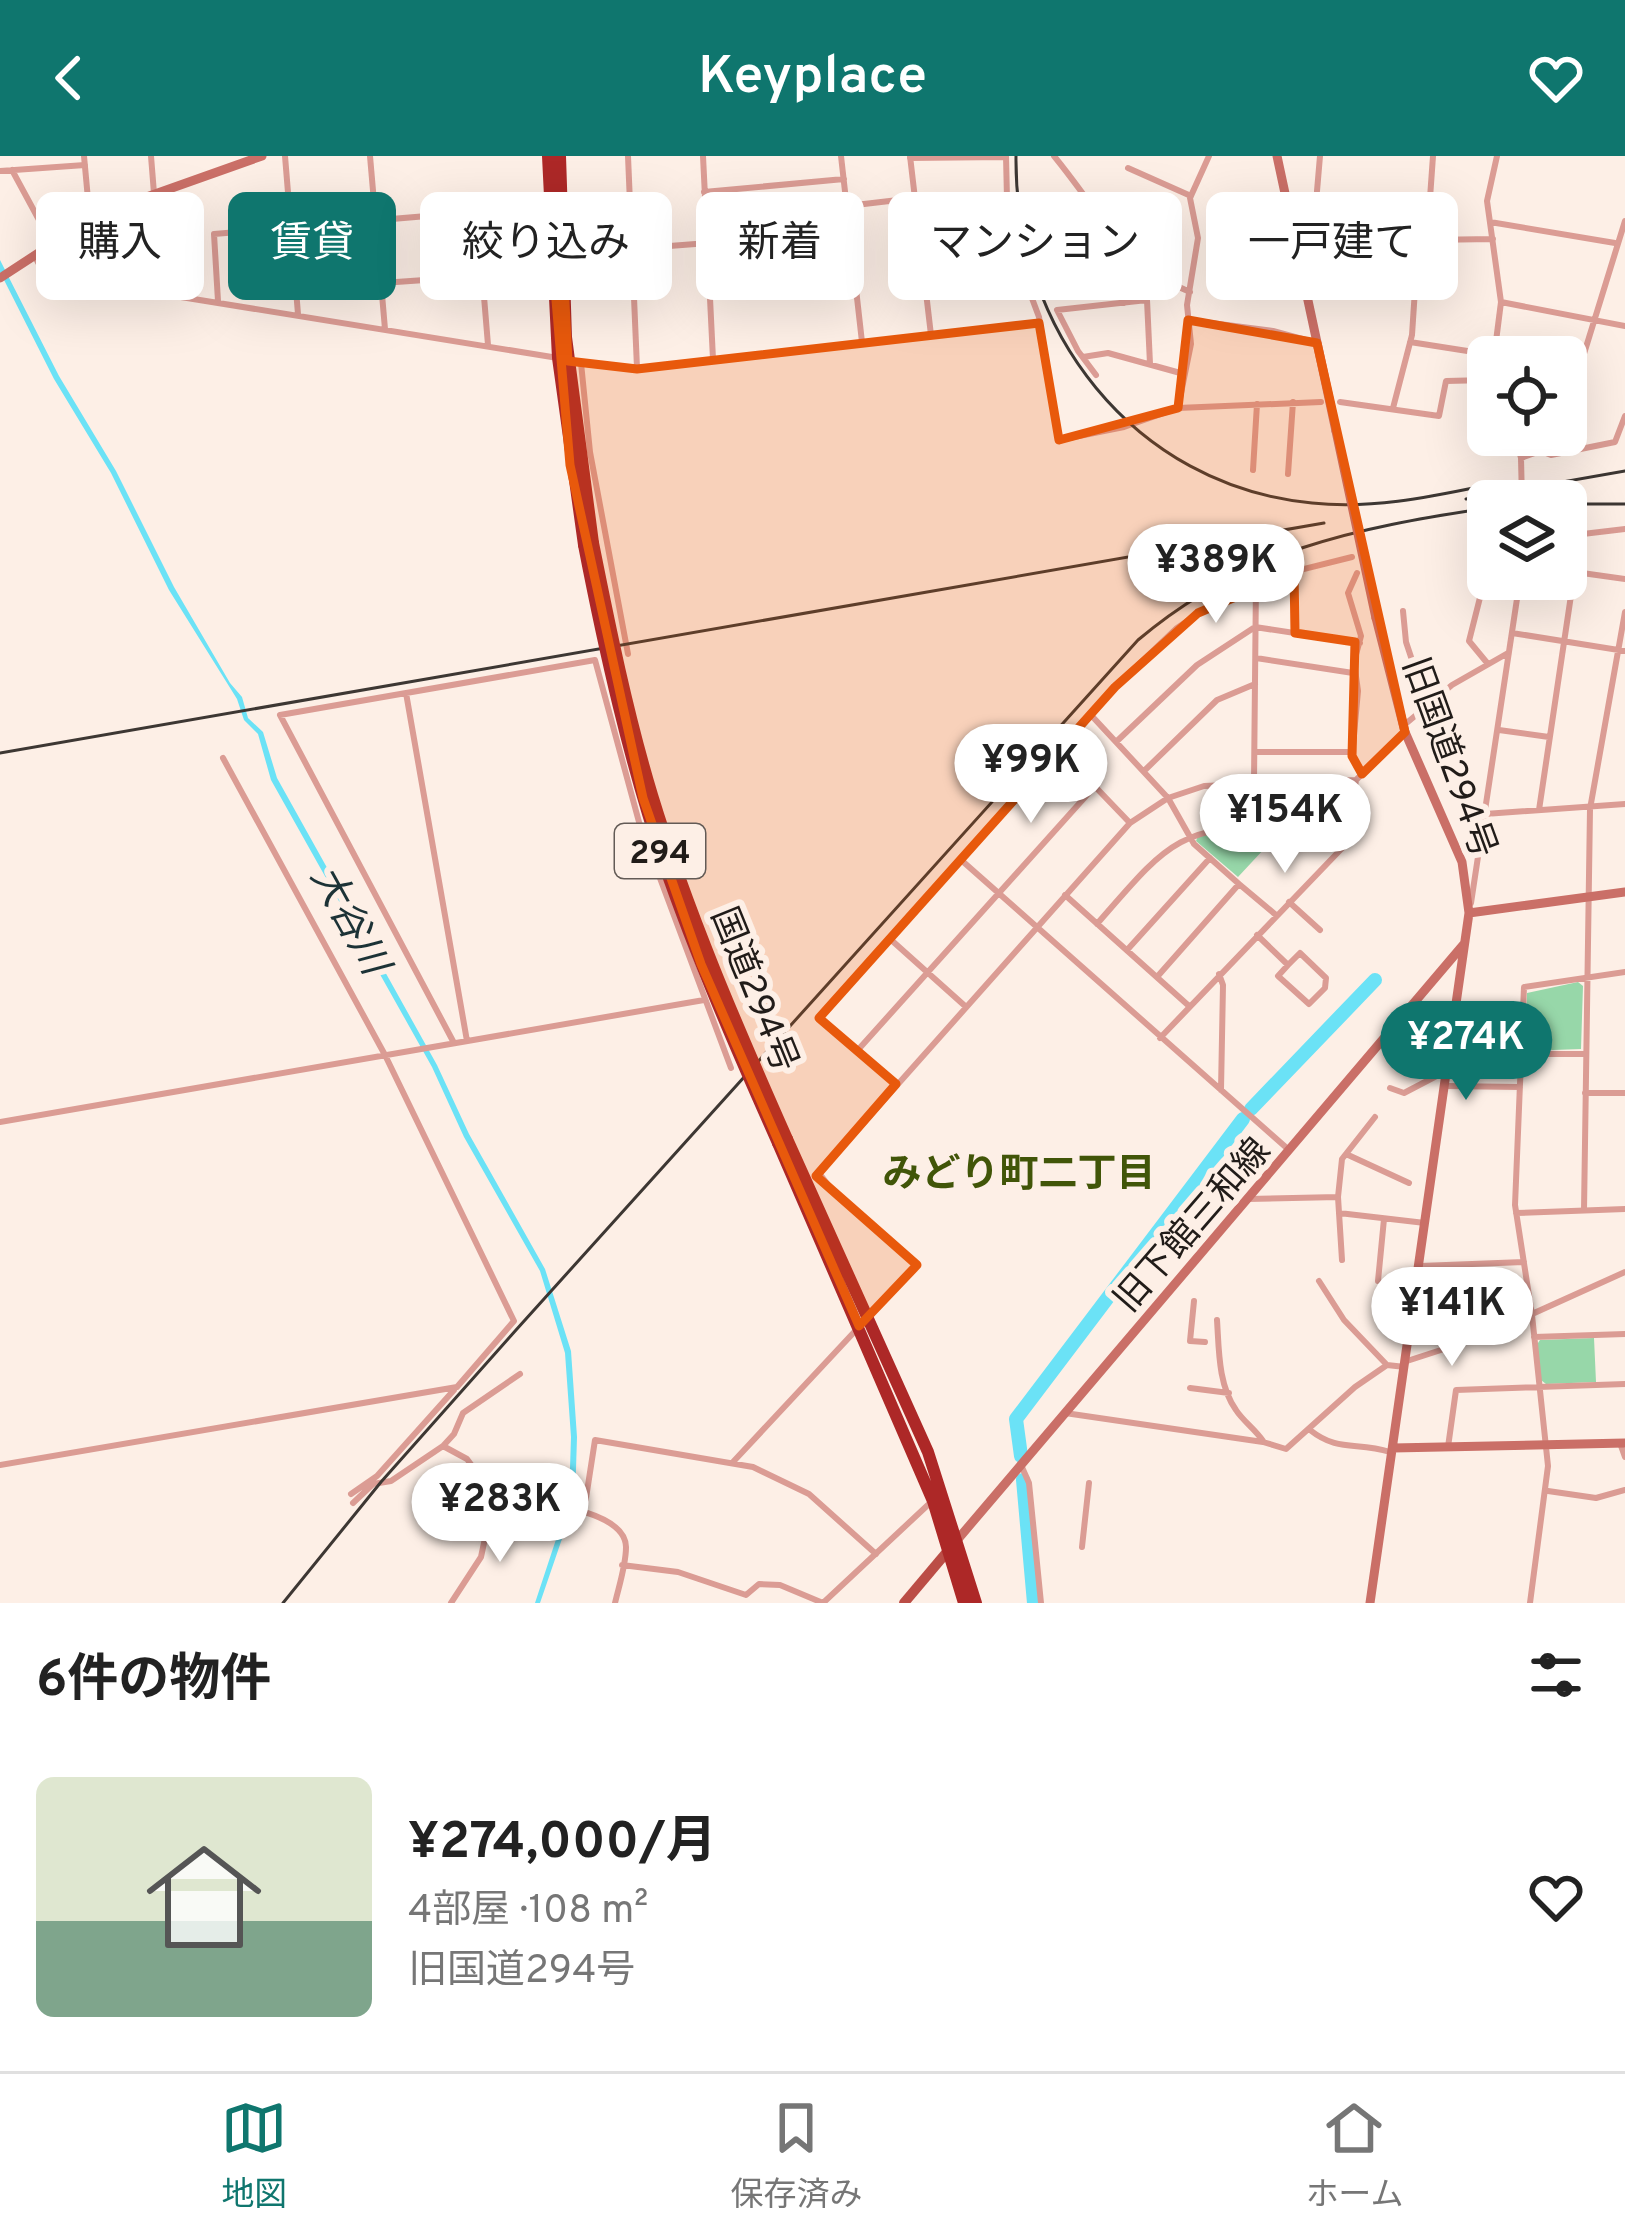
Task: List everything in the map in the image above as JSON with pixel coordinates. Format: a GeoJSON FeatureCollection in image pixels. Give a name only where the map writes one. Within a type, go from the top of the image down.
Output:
{"type":"FeatureCollection","features":[{"type":"Feature","properties":{"kind":"highway","name":"国道294号"},"geometry":{"type":"LineString","coordinates":[[548,156],[552,192]]}},
{"type":"Feature","properties":{"kind":"highway","name":"国道294号"},"geometry":{"type":"LineString","coordinates":[[556,192],[560,156]]}},
{"type":"Feature","properties":{"kind":"highway","name":"国道294号"},"geometry":{"type":"LineString","coordinates":[[563,300],[588,544],[632,724],[672,857],[782,1141],[920,1434],[976,1603]]}},
{"type":"Feature","properties":{"kind":"highway","name":"国道294号"},"geometry":{"type":"LineString","coordinates":[[863,1321],[954,1544],[964,1603]]}},
{"type":"Feature","properties":{"kind":"main road"},"geometry":{"type":"LineString","coordinates":[[904,1603],[954,1544]]}},
{"type":"Feature","properties":{"kind":"street"},"geometry":{"type":"LineString","coordinates":[[152,156],[154,191],[262,156]]}},
{"type":"Feature","properties":{"kind":"street"},"geometry":{"type":"LineString","coordinates":[[285,156],[289,192]]}},
{"type":"Feature","properties":{"kind":"street"},"geometry":{"type":"LineString","coordinates":[[370,156],[373,192]]}},
{"type":"Feature","properties":{"kind":"street"},"geometry":{"type":"LineString","coordinates":[[628,156],[628,192]]}},
{"type":"Feature","properties":{"kind":"street"},"geometry":{"type":"LineString","coordinates":[[704,156],[704,192],[844,179]]}},
{"type":"Feature","properties":{"kind":"street"},"geometry":{"type":"LineString","coordinates":[[841,156],[845,192]]}},
{"type":"Feature","properties":{"kind":"street"},"geometry":{"type":"LineString","coordinates":[[914,192],[910,157],[1006,156],[1006,192]]}},
{"type":"Feature","properties":{"kind":"street"},"geometry":{"type":"LineString","coordinates":[[1054,156],[1081,192]]}},
{"type":"Feature","properties":{"kind":"street"},"geometry":{"type":"LineString","coordinates":[[1178,409],[1191,344],[1188,320],[1198,238],[1191,196],[1209,156]]}},
{"type":"Feature","properties":{"kind":"street","name":"旧国道294号"},"geometry":{"type":"LineString","coordinates":[[1277,156],[1285,192]]}},
{"type":"Feature","properties":{"kind":"street"},"geometry":{"type":"LineString","coordinates":[[1317,191],[1320,156]]}},
{"type":"Feature","properties":{"kind":"street"},"geometry":{"type":"LineString","coordinates":[[1430,192],[1433,156]]}},
{"type":"Feature","properties":{"kind":"street"},"geometry":{"type":"LineString","coordinates":[[1497,336],[1502,302],[1487,200],[1498,156]]}},
{"type":"Feature","properties":{"kind":"street"},"geometry":{"type":"LineString","coordinates":[[0,171],[85,160],[87,192]]}},
{"type":"Feature","properties":{"kind":"street"},"geometry":{"type":"LineString","coordinates":[[1128,168],[1191,196]]}},
{"type":"Feature","properties":{"kind":"street"},"geometry":{"type":"LineString","coordinates":[[12,170],[36,214]]}},
{"type":"Feature","properties":{"kind":"street"},"geometry":{"type":"LineString","coordinates":[[1587,337],[1625,221]]}},
{"type":"Feature","properties":{"kind":"street"},"geometry":{"type":"LineString","coordinates":[[1490,222],[1615,243]]}},
{"type":"Feature","properties":{"kind":"street"},"geometry":{"type":"LineString","coordinates":[[218,302],[214,234],[228,233]]}},
{"type":"Feature","properties":{"kind":"street"},"geometry":{"type":"LineString","coordinates":[[1458,240],[1493,239]]}},
{"type":"Feature","properties":{"kind":"street"},"geometry":{"type":"LineString","coordinates":[[0,278],[36,255]]}},
{"type":"Feature","properties":{"kind":"street"},"geometry":{"type":"LineString","coordinates":[[31,258],[36,264]]}},
{"type":"Feature","properties":{"kind":"street"},"geometry":{"type":"LineString","coordinates":[[1182,288],[1190,292]]}},
{"type":"Feature","properties":{"kind":"street"},"geometry":{"type":"LineString","coordinates":[[204,300],[637,369],[1039,323]]}},
{"type":"Feature","properties":{"kind":"street"},"geometry":{"type":"LineString","coordinates":[[297,300],[298,314]]}},
{"type":"Feature","properties":{"kind":"street"},"geometry":{"type":"LineString","coordinates":[[382,300],[385,328]]}},
{"type":"Feature","properties":{"kind":"street"},"geometry":{"type":"LineString","coordinates":[[484,300],[488,345]]}},
{"type":"Feature","properties":{"kind":"street"},"geometry":{"type":"LineString","coordinates":[[633,300],[637,369]]}},
{"type":"Feature","properties":{"kind":"street"},"geometry":{"type":"LineString","coordinates":[[708,300],[713,359]]}},
{"type":"Feature","properties":{"kind":"street"},"geometry":{"type":"LineString","coordinates":[[858,300],[862,342]]}},
{"type":"Feature","properties":{"kind":"street"},"geometry":{"type":"LineString","coordinates":[[928,300],[931,334]]}},
{"type":"Feature","properties":{"kind":"street"},"geometry":{"type":"LineString","coordinates":[[1031,300],[1059,440],[1124,427],[1178,409],[1321,402]]}},
{"type":"Feature","properties":{"kind":"street"},"geometry":{"type":"LineString","coordinates":[[1096,375],[1057,310],[1147,300],[1150,364]]}},
{"type":"Feature","properties":{"kind":"street","name":"旧国道294号"},"geometry":{"type":"LineString","coordinates":[[1308,300],[1404,729],[1462,862],[1469,913],[1370,1603]]}},
{"type":"Feature","properties":{"kind":"street"},"geometry":{"type":"LineString","coordinates":[[1394,408],[1410,342],[1413,300]]}},
{"type":"Feature","properties":{"kind":"street"},"geometry":{"type":"LineString","coordinates":[[1502,302],[1625,326]]}},
{"type":"Feature","properties":{"kind":"street"},"geometry":{"type":"LineString","coordinates":[[1188,320],[1273,331],[1317,344]]}},
{"type":"Feature","properties":{"kind":"street"},"geometry":{"type":"LineString","coordinates":[[1410,342],[1467,352]]}},
{"type":"Feature","properties":{"kind":"street"},"geometry":{"type":"LineString","coordinates":[[1083,357],[1108,353],[1185,374]]}},
{"type":"Feature","properties":{"kind":"street"},"geometry":{"type":"LineString","coordinates":[[569,361],[628,654]]}},
{"type":"Feature","properties":{"kind":"street"},"geometry":{"type":"LineString","coordinates":[[1340,402],[1439,416],[1446,382],[1467,381]]}},
{"type":"Feature","properties":{"kind":"street"},"geometry":{"type":"LineString","coordinates":[[1288,474],[1293,402]]}},
{"type":"Feature","properties":{"kind":"street"},"geometry":{"type":"LineString","coordinates":[[1253,470],[1257,404]]}},
{"type":"Feature","properties":{"kind":"street"},"geometry":{"type":"LineString","coordinates":[[1587,448],[1615,442],[1625,416]]}},
{"type":"Feature","properties":{"kind":"street"},"geometry":{"type":"LineString","coordinates":[[1521,480],[1520,458],[1526,456]]}},
{"type":"Feature","properties":{"kind":"street"},"geometry":{"type":"LineString","coordinates":[[1587,534],[1625,529]]}},
{"type":"Feature","properties":{"kind":"street"},"geometry":{"type":"LineString","coordinates":[[896,1084],[819,1018],[1090,714],[1177,628],[1256,581],[1352,557]]}},
{"type":"Feature","properties":{"kind":"street"},"geometry":{"type":"LineString","coordinates":[[1294,572],[1295,633]]}},
{"type":"Feature","properties":{"kind":"street"},"geometry":{"type":"LineString","coordinates":[[1160,1038],[1346,844],[1359,777],[1352,752],[1358,691],[1354,673],[1360,643],[1358,617],[1348,593],[1357,573]]}},
{"type":"Feature","properties":{"kind":"street"},"geometry":{"type":"LineString","coordinates":[[1587,574],[1625,580]]}},
{"type":"Feature","properties":{"kind":"street"},"geometry":{"type":"LineString","coordinates":[[1254,781],[1256,581]]}},
{"type":"Feature","properties":{"kind":"street"},"geometry":{"type":"LineString","coordinates":[[1479,600],[1469,641],[1488,664]]}},
{"type":"Feature","properties":{"kind":"street"},"geometry":{"type":"LineString","coordinates":[[1516,600],[1469,913],[1625,892]]}},
{"type":"Feature","properties":{"kind":"street"},"geometry":{"type":"LineString","coordinates":[[1539,811],[1571,600]]}},
{"type":"Feature","properties":{"kind":"street"},"geometry":{"type":"LineString","coordinates":[[1403,610],[1406,642],[1428,706]]}},
{"type":"Feature","properties":{"kind":"street"},"geometry":{"type":"LineString","coordinates":[[1584,1210],[1590,809],[1622,650],[1625,612]]}},
{"type":"Feature","properties":{"kind":"street"},"geometry":{"type":"LineString","coordinates":[[1116,742],[1197,665],[1256,627],[1360,643]]}},
{"type":"Feature","properties":{"kind":"street"},"geometry":{"type":"LineString","coordinates":[[1511,632],[1622,650]]}},
{"type":"Feature","properties":{"kind":"street"},"geometry":{"type":"LineString","coordinates":[[733,1462],[917,1265],[819,1173],[1130,823],[1168,798],[1204,786],[1359,777],[1452,685],[1508,653]]}},
{"type":"Feature","properties":{"kind":"street"},"geometry":{"type":"LineString","coordinates":[[1256,658],[1354,673]]}},
{"type":"Feature","properties":{"kind":"street"},"geometry":{"type":"LineString","coordinates":[[450,1044],[280,715],[595,660],[639,822],[731,1068]]}},
{"type":"Feature","properties":{"kind":"street"},"geometry":{"type":"LineString","coordinates":[[1144,771],[1217,700],[1255,684]]}},
{"type":"Feature","properties":{"kind":"street"},"geometry":{"type":"LineString","coordinates":[[406,692],[467,1041]]}},
{"type":"Feature","properties":{"kind":"street"},"geometry":{"type":"LineString","coordinates":[[1090,714],[1168,798],[1188,837],[1276,915]]}},
{"type":"Feature","properties":{"kind":"street"},"geometry":{"type":"LineString","coordinates":[[1498,730],[1550,737]]}},
{"type":"Feature","properties":{"kind":"street"},"geometry":{"type":"LineString","coordinates":[[1059,748],[1130,823]]}},
{"type":"Feature","properties":{"kind":"street"},"geometry":{"type":"LineString","coordinates":[[1255,752],[1352,752]]}},
{"type":"Feature","properties":{"kind":"street"},"geometry":{"type":"LineString","coordinates":[[223,758],[387,1054],[514,1321],[352,1499],[374,1484],[391,1481],[443,1446],[463,1413],[520,1374]]}},
{"type":"Feature","properties":{"kind":"street"},"geometry":{"type":"LineString","coordinates":[[1097,923],[1158,858],[1188,837],[1230,825],[1285,825],[1295,805],[1297,781]]}},
{"type":"Feature","properties":{"kind":"street"},"geometry":{"type":"LineString","coordinates":[[857,1051],[1095,787]]}},
{"type":"Feature","properties":{"kind":"street"},"geometry":{"type":"LineString","coordinates":[[1486,814],[1625,804]]}},
{"type":"Feature","properties":{"kind":"street"},"geometry":{"type":"LineString","coordinates":[[1127,950],[1210,858]]}},
{"type":"Feature","properties":{"kind":"street"},"geometry":{"type":"LineString","coordinates":[[960,860],[1289,1150]]}},
{"type":"Feature","properties":{"kind":"street"},"geometry":{"type":"LineString","coordinates":[[1157,977],[1239,884]]}},
{"type":"Feature","properties":{"kind":"street"},"geometry":{"type":"LineString","coordinates":[[1065,895],[1189,1006]]}},
{"type":"Feature","properties":{"kind":"street"},"geometry":{"type":"LineString","coordinates":[[1289,902],[1320,930]]}},
{"type":"Feature","properties":{"kind":"street"},"geometry":{"type":"LineString","coordinates":[[1257,935],[1288,964]]}},
{"type":"Feature","properties":{"kind":"street"},"geometry":{"type":"LineString","coordinates":[[889,938],[965,1006]]}},
{"type":"Feature","properties":{"kind":"street","name":"旧下館三和線"},"geometry":{"type":"LineString","coordinates":[[954,1544],[1464,944]]}},
{"type":"Feature","properties":{"kind":"street"},"geometry":{"type":"LineString","coordinates":[[1300,953],[1327,978],[1325,988],[1309,1004],[1278,976],[1288,964],[1300,953]]}},
{"type":"Feature","properties":{"kind":"street"},"geometry":{"type":"LineString","coordinates":[[1529,1603],[1548,1491],[1532,1315],[1516,1213],[1524,988],[1625,972]]}},
{"type":"Feature","properties":{"kind":"street"},"geometry":{"type":"LineString","coordinates":[[1219,974],[1223,985],[1221,1093]]}},
{"type":"Feature","properties":{"kind":"street"},"geometry":{"type":"LineString","coordinates":[[0,1122],[704,1000]]}},
{"type":"Feature","properties":{"kind":"street"},"geometry":{"type":"LineString","coordinates":[[1522,1054],[1586,1054]]}},
{"type":"Feature","properties":{"kind":"street"},"geometry":{"type":"LineString","coordinates":[[1390,1088],[1404,1093],[1448,1071]]}},
{"type":"Feature","properties":{"kind":"street"},"geometry":{"type":"LineString","coordinates":[[1446,1086],[1520,1087]]}},
{"type":"Feature","properties":{"kind":"street"},"geometry":{"type":"LineString","coordinates":[[1586,1093],[1625,1093]]}},
{"type":"Feature","properties":{"kind":"street"},"geometry":{"type":"LineString","coordinates":[[1342,1260],[1339,1168],[1375,1117]]}},
{"type":"Feature","properties":{"kind":"street"},"geometry":{"type":"LineString","coordinates":[[1346,1154],[1409,1183]]}},
{"type":"Feature","properties":{"kind":"street"},"geometry":{"type":"LineString","coordinates":[[1248,1199],[1338,1197]]}},
{"type":"Feature","properties":{"kind":"street"},"geometry":{"type":"LineString","coordinates":[[1516,1213],[1625,1208]]}},
{"type":"Feature","properties":{"kind":"street"},"geometry":{"type":"LineString","coordinates":[[1339,1213],[1426,1224]]}},
{"type":"Feature","properties":{"kind":"street"},"geometry":{"type":"LineString","coordinates":[[1378,1281],[1384,1219]]}},
{"type":"Feature","properties":{"kind":"street"},"geometry":{"type":"LineString","coordinates":[[1420,1266],[1523,1262]]}},
{"type":"Feature","properties":{"kind":"street"},"geometry":{"type":"LineString","coordinates":[[1066,1413],[1286,1449],[1387,1365],[1406,1364],[1532,1315],[1625,1272]]}},
{"type":"Feature","properties":{"kind":"street"},"geometry":{"type":"LineString","coordinates":[[1319,1281],[1343,1320],[1387,1365]]}},
{"type":"Feature","properties":{"kind":"street"},"geometry":{"type":"LineString","coordinates":[[1194,1301],[1190,1341],[1205,1342]]}},
{"type":"Feature","properties":{"kind":"street"},"geometry":{"type":"LineString","coordinates":[[1217,1320],[1220,1369],[1229,1393],[1236,1410],[1251,1422],[1263,1442]]}},
{"type":"Feature","properties":{"kind":"street"},"geometry":{"type":"LineString","coordinates":[[1534,1336],[1625,1334]]}},
{"type":"Feature","properties":{"kind":"street"},"geometry":{"type":"LineString","coordinates":[[1448,1447],[1456,1390],[1625,1384]]}},
{"type":"Feature","properties":{"kind":"street"},"geometry":{"type":"LineString","coordinates":[[0,1465],[457,1387]]}},
{"type":"Feature","properties":{"kind":"street"},"geometry":{"type":"LineString","coordinates":[[1190,1388],[1229,1393]]}},
{"type":"Feature","properties":{"kind":"street"},"geometry":{"type":"LineString","coordinates":[[1310,1430],[1330,1447],[1393,1450],[1623,1443],[1625,1457]]}},
{"type":"Feature","properties":{"kind":"street"},"geometry":{"type":"LineString","coordinates":[[582,1511],[595,1440],[753,1467],[809,1493],[876,1554]]}},
{"type":"Feature","properties":{"kind":"street"},"geometry":{"type":"LineString","coordinates":[[443,1446],[466,1459],[494,1496],[601,1516],[621,1532],[626,1545],[615,1603]]}},
{"type":"Feature","properties":{"kind":"street"},"geometry":{"type":"LineString","coordinates":[[1021,1465],[1029,1483],[1041,1603]]}},
{"type":"Feature","properties":{"kind":"street"},"geometry":{"type":"LineString","coordinates":[[1082,1547],[1088,1483]]}},
{"type":"Feature","properties":{"kind":"street"},"geometry":{"type":"LineString","coordinates":[[1548,1491],[1596,1498],[1625,1490]]}},
{"type":"Feature","properties":{"kind":"street"},"geometry":{"type":"LineString","coordinates":[[451,1603],[481,1557],[494,1496]]}},
{"type":"Feature","properties":{"kind":"street"},"geometry":{"type":"LineString","coordinates":[[622,1565],[678,1572],[746,1595],[759,1584],[780,1585],[823,1603],[933,1501]]}},
{"type":"Feature","properties":{"kind":"highlighted area"},"geometry":{"type":"Polygon","coordinates":[[[560,205],[568,361],[637,369],[1039,323],[1059,440],[1178,408],[1188,320],[1317,343],[1405,732],[1362,774],[1352,756],[1355,642],[1295,633],[1294,572],[1198,613],[1115,687],[819,1018],[896,1084],[816,1176],[917,1265],[859,1326],[701,964],[643,798],[570,465],[548,206],[560,205]]]}},
{"type":"Feature","properties":{"kind":"green space"},"geometry":{"type":"Polygon","coordinates":[[[1278,828],[1280,832],[1238,877],[1196,841],[1198,836],[1224,829],[1278,828]]]}},
{"type":"Feature","properties":{"kind":"green space"},"geometry":{"type":"Polygon","coordinates":[[[1578,982],[1583,986],[1581,1049],[1525,1051],[1527,993],[1578,982]]]}},
{"type":"Feature","properties":{"kind":"green space"},"geometry":{"type":"Polygon","coordinates":[[[1594,1338],[1596,1382],[1546,1384],[1541,1380],[1536,1346],[1540,1340],[1594,1338]]]}},
{"type":"Feature","properties":{"kind":"water","name":"大谷川"},"geometry":{"type":"Polygon","coordinates":[[[0,260],[174,587],[242,697],[248,718],[263,732],[277,778],[545,1269],[571,1351],[577,1437],[575,1501],[540,1603],[535,1603],[569,1500],[571,1437],[565,1353],[540,1271],[271,780],[258,734],[244,720],[237,699],[169,590],[111,473],[54,379],[0,272],[0,260]]]}},
{"type":"Feature","properties":{"kind":"waterway"},"geometry":{"type":"LineString","coordinates":[[1251,1109],[1375,980]]}},
{"type":"Feature","properties":{"kind":"waterway"},"geometry":{"type":"LineString","coordinates":[[1021,1456],[1016,1419],[1243,1119]]}},
{"type":"Feature","properties":{"kind":"waterway"},"geometry":{"type":"LineString","coordinates":[[1023,1480],[1034,1603]]}},
{"type":"Feature","properties":{"kind":"railway"},"geometry":{"type":"LineString","coordinates":[[1016,156],[1021,220],[1036,281],[1062,337],[1096,388],[1139,431],[1190,466],[1248,490],[1312,503],[1377,503],[1467,489]]}},
{"type":"Feature","properties":{"kind":"railway"},"geometry":{"type":"LineString","coordinates":[[1466,499],[1625,471]]}},
{"type":"Feature","properties":{"kind":"railway"},"geometry":{"type":"LineString","coordinates":[[1587,504],[1625,504]]}},
{"type":"Feature","properties":{"kind":"railway"},"geometry":{"type":"LineString","coordinates":[[283,1603],[381,1482],[1138,640],[1178,609],[1260,564],[1346,535],[1467,512]]}},
{"type":"Feature","properties":{"kind":"railway"},"geometry":{"type":"LineString","coordinates":[[0,753],[1324,523]]}},
{"type":"Feature","properties":{"kind":"district","name":"みどり町二丁目"},"geometry":{"type":"Point","coordinates":[1019,1172]}}]}
